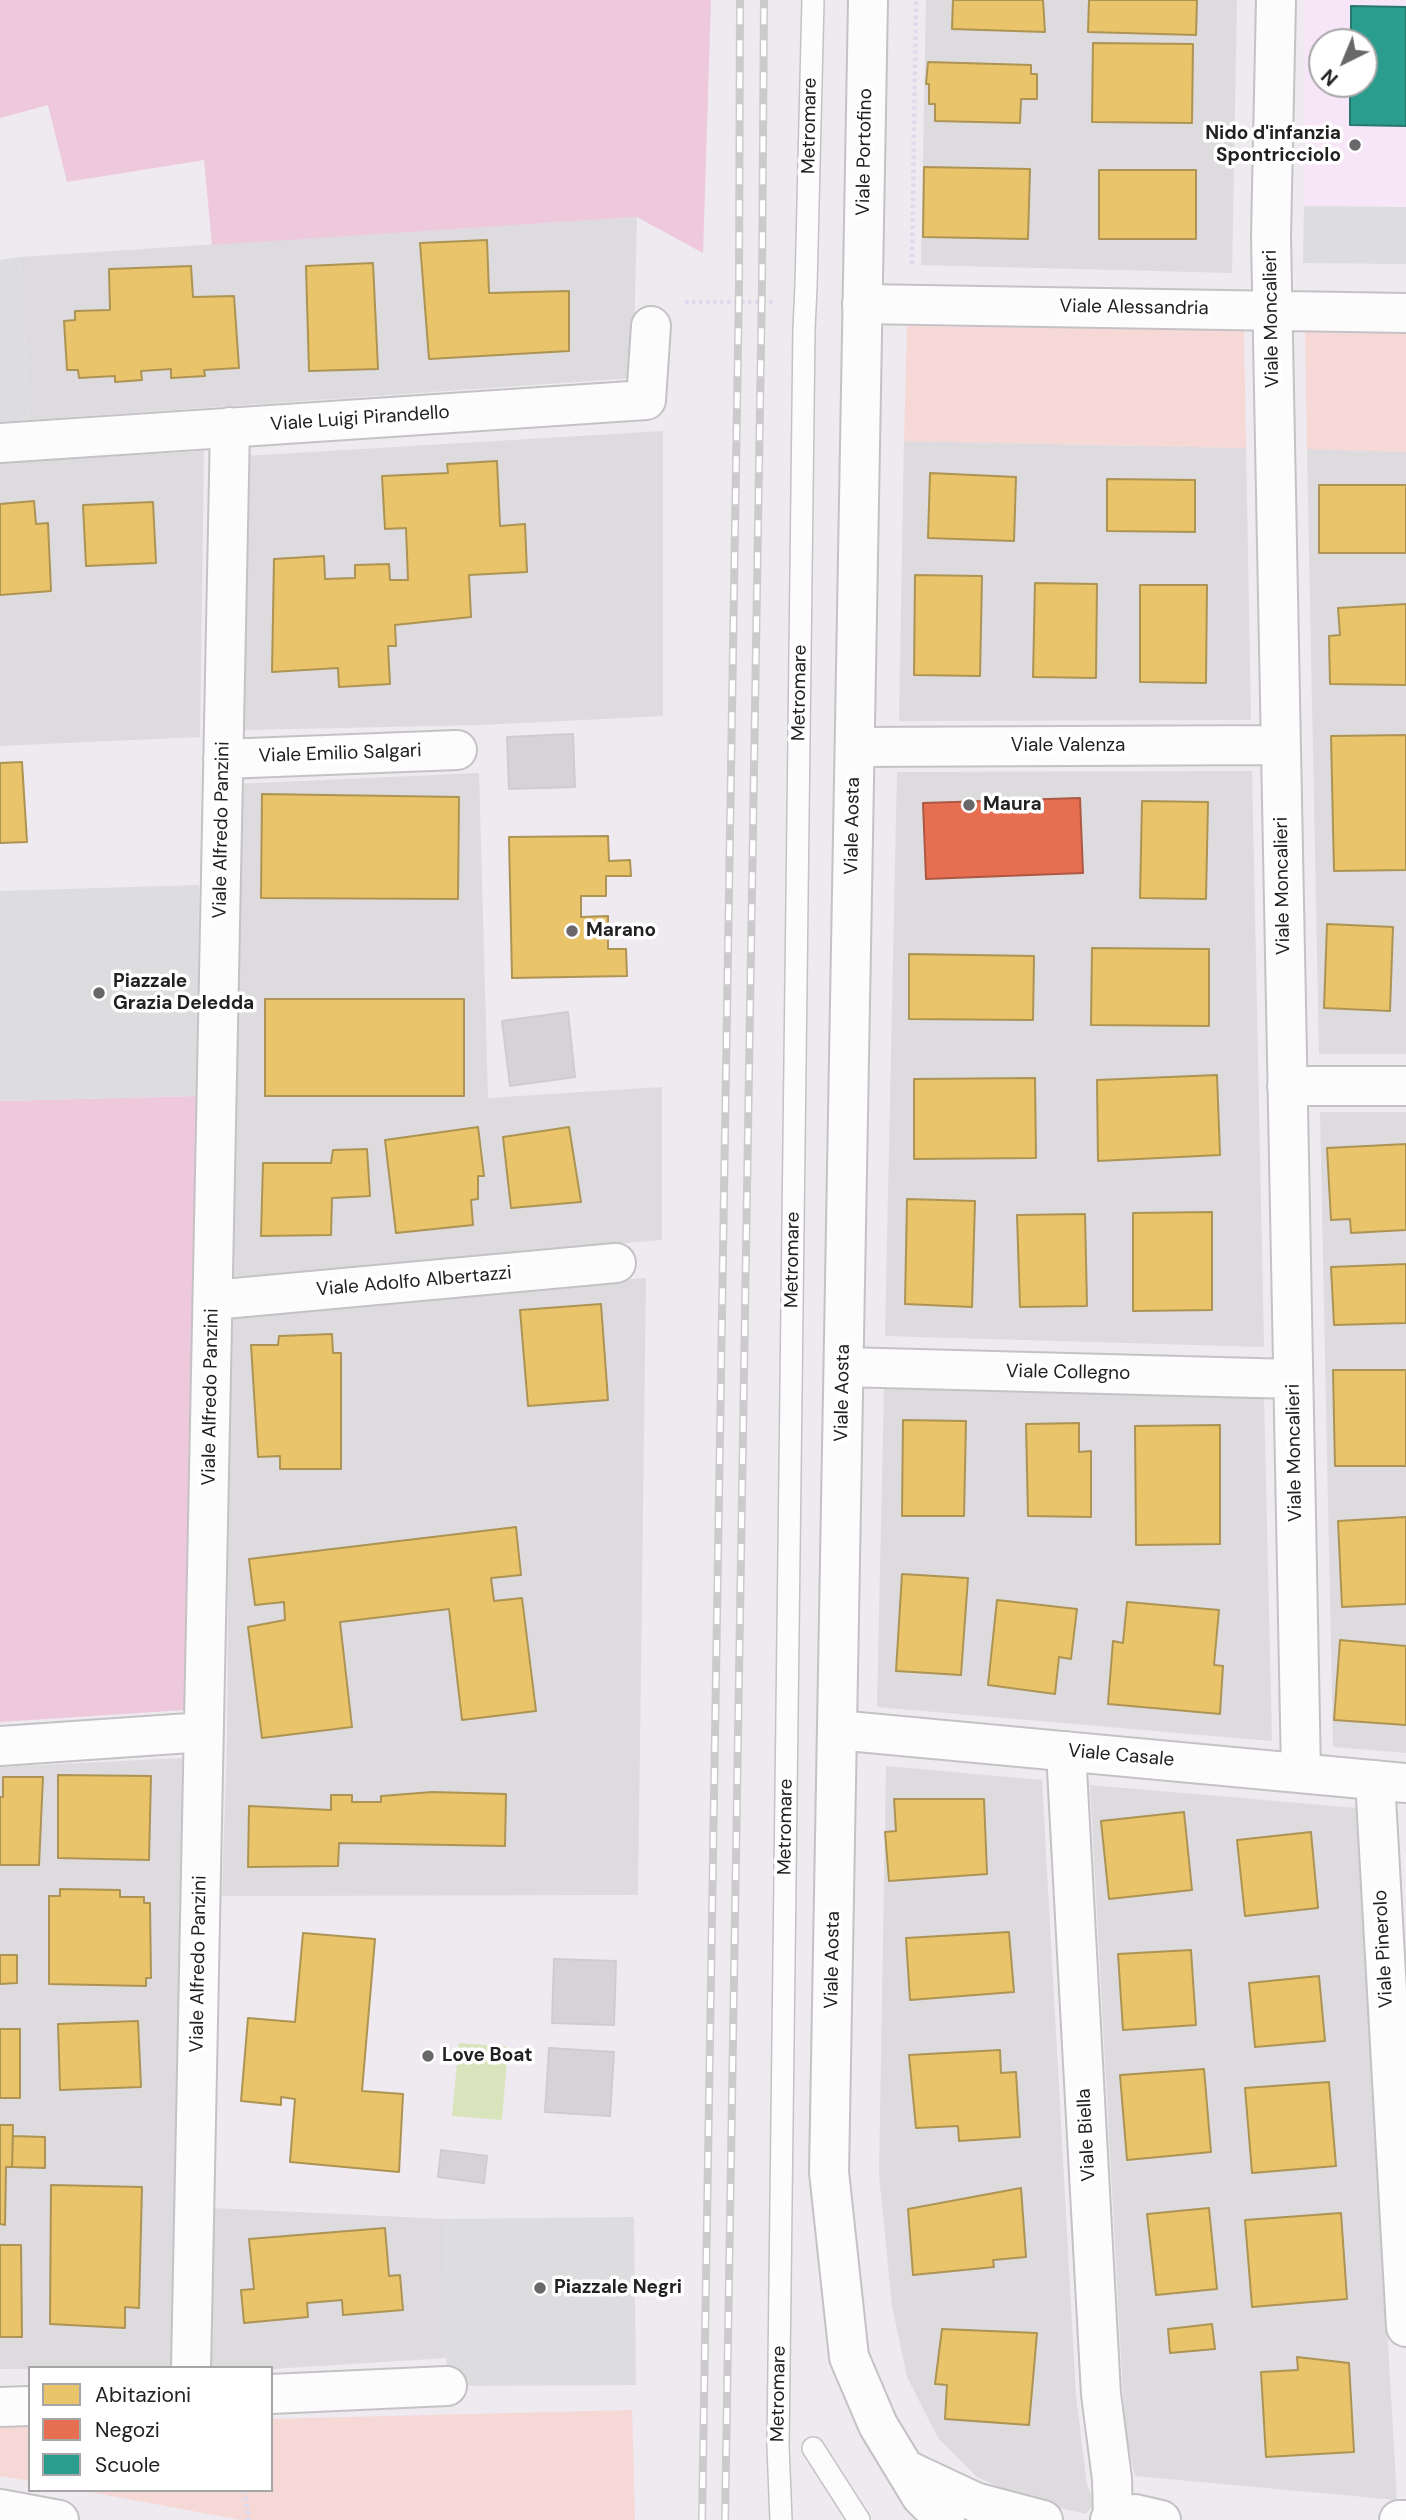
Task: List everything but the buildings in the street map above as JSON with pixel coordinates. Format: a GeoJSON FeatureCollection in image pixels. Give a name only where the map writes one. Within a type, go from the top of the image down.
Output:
{"type":"FeatureCollection","features":[{"type":"Feature","properties":{"kind":"street","name":"Viale Portofino"},"geometry":{"type":"LineString","coordinates":[[862,304],[868,0]]}},
{"type":"Feature","properties":{"kind":"street","name":"Viale Moncalieri"},"geometry":{"type":"LineString","coordinates":[[1276,0],[1271,223],[1272,311],[1301,1773]]}},
{"type":"Feature","properties":{"kind":"street","name":"Viale Alessandria"},"geometry":{"type":"LineString","coordinates":[[862,304],[1406,313]]}},
{"type":"Feature","properties":{"kind":"street","name":"Viale Aosta"},"geometry":{"type":"LineString","coordinates":[[862,304],[829,2172],[849,2357],[878,2425],[920,2496],[945,2520]]}},
{"type":"Feature","properties":{"kind":"street","name":"Viale Luigi Pirandello"},"geometry":{"type":"LineString","coordinates":[[0,443],[646,400],[651,326]]}},
{"type":"Feature","properties":{"kind":"street","name":"Viale Alfredo Panzini"},"geometry":{"type":"LineString","coordinates":[[191,2366],[230,427]]}},
{"type":"Feature","properties":{"kind":"street","name":"Viale Valenza"},"geometry":{"type":"LineString","coordinates":[[855,747],[1281,745]]}},
{"type":"Feature","properties":{"kind":"street","name":"Viale Emilio Salgari"},"geometry":{"type":"LineString","coordinates":[[223,759],[457,750]]}},
{"type":"Feature","properties":{"kind":"street"},"geometry":{"type":"LineString","coordinates":[[1287,1086],[1406,1086]]}},
{"type":"Feature","properties":{"kind":"street","name":"Viale Adolfo Albertazzi"},"geometry":{"type":"LineString","coordinates":[[213,1300],[616,1264]]}},
{"type":"Feature","properties":{"kind":"street","name":"Viale Collegno"},"geometry":{"type":"LineString","coordinates":[[844,1367],[1293,1379]]}},
{"type":"Feature","properties":{"kind":"street","name":"Viale Casale"},"geometry":{"type":"LineString","coordinates":[[837,1730],[1390,1781]]}},
{"type":"Feature","properties":{"kind":"street"},"geometry":{"type":"LineString","coordinates":[[0,1746],[204,1732]]}},
{"type":"Feature","properties":{"kind":"street","name":"Viale Biella"},"geometry":{"type":"LineString","coordinates":[[1066,1751],[1101,2394],[1112,2479],[1112,2519]]}},
{"type":"Feature","properties":{"kind":"street","name":"Viale Pinerolo"},"geometry":{"type":"LineString","coordinates":[[1390,1781],[1406,2328]]}},
{"type":"Feature","properties":{"kind":"street"},"geometry":{"type":"LineString","coordinates":[[273,2394],[447,2386]]}},
{"type":"Feature","properties":{"kind":"street"},"geometry":{"type":"LineString","coordinates":[[0,2407],[28,2406]]}},
{"type":"Feature","properties":{"kind":"street"},"geometry":{"type":"LineString","coordinates":[[904,2468],[975,2502],[1043,2520]]}},
{"type":"Feature","properties":{"kind":"street"},"geometry":{"type":"LineString","coordinates":[[0,2509],[59,2520]]}},
{"type":"Feature","properties":{"kind":"street"},"geometry":{"type":"LineString","coordinates":[[1112,2519],[1135,2514],[1161,2520]]}},
{"type":"Feature","properties":{"kind":"street"},"geometry":{"type":"LineString","coordinates":[[1399,2520],[1406,2520]]}},
{"type":"Feature","properties":{"kind":"lane","name":"Metromare"},"geometry":{"type":"LineString","coordinates":[[781,2520],[778,2446],[804,329],[813,0]]}},
{"type":"Feature","properties":{"kind":"lane"},"geometry":{"type":"LineString","coordinates":[[813,2448],[859,2520]]}},
{"type":"Feature","properties":{"kind":"path"},"geometry":{"type":"LineString","coordinates":[[911,271],[916,0]]}},
{"type":"Feature","properties":{"kind":"path"},"geometry":{"type":"LineString","coordinates":[[651,326],[667,303],[778,302]]}},
{"type":"Feature","properties":{"kind":"path"},"geometry":{"type":"LineString","coordinates":[[244,2492],[249,2520]]}},
{"type":"Feature","properties":{"kind":"shaded area"},"geometry":{"type":"Polygon","coordinates":[[[0,0],[711,0],[703,253],[637,217],[212,245],[204,160],[67,182],[48,105],[0,118],[0,0]]]}},
{"type":"Feature","properties":{"kind":"shaded area"},"geometry":{"type":"Polygon","coordinates":[[[926,0],[1237,0],[1232,273],[921,265],[926,0]]]}},
{"type":"Feature","properties":{"kind":"shaded area","name":"Nido d'infanzia Spontricciolo"},"geometry":{"type":"Polygon","coordinates":[[[1305,0],[1406,0],[1406,207],[1304,206],[1305,0]]]}},
{"type":"Feature","properties":{"kind":"shaded area"},"geometry":{"type":"Polygon","coordinates":[[[1304,206],[1406,207],[1406,264],[1303,263],[1304,206]]]}},
{"type":"Feature","properties":{"kind":"shaded area"},"geometry":{"type":"Polygon","coordinates":[[[637,217],[633,378],[29,420],[20,257],[637,217]]]}},
{"type":"Feature","properties":{"kind":"shaded area"},"geometry":{"type":"Polygon","coordinates":[[[20,257],[29,420],[0,422],[0,260],[20,257]]]}},
{"type":"Feature","properties":{"kind":"shaded area"},"geometry":{"type":"Polygon","coordinates":[[[907,326],[1244,330],[1246,448],[904,441],[907,326]]]}},
{"type":"Feature","properties":{"kind":"shaded area"},"geometry":{"type":"Polygon","coordinates":[[[1305,332],[1406,333],[1406,452],[1307,449],[1305,332]]]}},
{"type":"Feature","properties":{"kind":"shaded area"},"geometry":{"type":"Polygon","coordinates":[[[663,431],[663,716],[481,725],[244,730],[245,456],[663,431]]]}},
{"type":"Feature","properties":{"kind":"shaded area"},"geometry":{"type":"Polygon","coordinates":[[[904,441],[1246,448],[1251,720],[899,721],[904,441]]]}},
{"type":"Feature","properties":{"kind":"shaded area"},"geometry":{"type":"Polygon","coordinates":[[[1307,449],[1406,452],[1406,1054],[1319,1054],[1307,449]]]}},
{"type":"Feature","properties":{"kind":"shaded area"},"geometry":{"type":"Polygon","coordinates":[[[204,451],[200,737],[0,746],[0,463],[204,451]]]}},
{"type":"Feature","properties":{"kind":"shaded area"},"geometry":{"type":"Polygon","coordinates":[[[1252,771],[1264,1347],[885,1336],[897,772],[1252,771]]]}},
{"type":"Feature","properties":{"kind":"shaded area"},"geometry":{"type":"Polygon","coordinates":[[[479,773],[488,1098],[662,1087],[662,1240],[234,1277],[235,784],[479,773]]]}},
{"type":"Feature","properties":{"kind":"shaded area","name":"Piazzale Grazia Deledda"},"geometry":{"type":"Polygon","coordinates":[[[199,885],[197,1096],[0,1101],[0,891],[199,885]]]}},
{"type":"Feature","properties":{"kind":"shaded area"},"geometry":{"type":"Polygon","coordinates":[[[197,1096],[184,1710],[0,1722],[0,1101],[197,1096]]]}},
{"type":"Feature","properties":{"kind":"shaded area"},"geometry":{"type":"Polygon","coordinates":[[[1320,1112],[1406,1112],[1406,1753],[1333,1747],[1320,1112]]]}},
{"type":"Feature","properties":{"kind":"shaded area"},"geometry":{"type":"Polygon","coordinates":[[[646,1278],[638,1895],[222,1896],[227,1740],[230,1316],[646,1278]]]}},
{"type":"Feature","properties":{"kind":"shaded area"},"geometry":{"type":"Polygon","coordinates":[[[884,1388],[1264,1398],[1272,1741],[877,1707],[884,1388]]]}},
{"type":"Feature","properties":{"kind":"shaded area"},"geometry":{"type":"Polygon","coordinates":[[[182,1758],[179,2366],[28,2366],[28,2369],[0,2369],[0,1767],[182,1758]]]}},
{"type":"Feature","properties":{"kind":"shaded area"},"geometry":{"type":"Polygon","coordinates":[[[886,1766],[1042,1780],[1076,2396],[1087,2485],[1095,2505],[1085,2514],[1027,2500],[977,2477],[938,2438],[907,2377],[892,2306],[879,2175],[886,1766]]]}},
{"type":"Feature","properties":{"kind":"shaded area"},"geometry":{"type":"Polygon","coordinates":[[[1090,1785],[1357,1808],[1397,2500],[1135,2476],[1125,2430],[1090,1785]]]}},
{"type":"Feature","properties":{"kind":"shaded area"},"geometry":{"type":"Polygon","coordinates":[[[459,2043],[508,2047],[502,2120],[452,2116],[459,2043]]]}},
{"type":"Feature","properties":{"kind":"shaded area"},"geometry":{"type":"Polygon","coordinates":[[[213,2208],[445,2219],[447,2358],[273,2369],[273,2366],[209,2366],[213,2208]]]}},
{"type":"Feature","properties":{"kind":"shaded area","name":"Piazzale Negri"},"geometry":{"type":"Polygon","coordinates":[[[634,2217],[636,2385],[447,2386],[445,2219],[634,2217]]]}},
{"type":"Feature","properties":{"kind":"shaded area"},"geometry":{"type":"Polygon","coordinates":[[[632,2410],[635,2520],[241,2520],[90,2492],[273,2492],[273,2419],[632,2410]]]}},
{"type":"Feature","properties":{"kind":"shaded area"},"geometry":{"type":"Polygon","coordinates":[[[0,2426],[28,2426],[28,2481],[0,2476],[0,2426]]]}},
{"type":"Feature","properties":{"kind":"railway"},"geometry":{"type":"LineString","coordinates":[[702,2520],[739,287],[740,0]]}},
{"type":"Feature","properties":{"kind":"railway"},"geometry":{"type":"LineString","coordinates":[[725,2520],[762,285],[764,0]]}},
{"type":"Feature","properties":{"kind":"place","name":"Nido d'infanzia Spontricciolo"},"geometry":{"type":"Point","coordinates":[1355,145]}},
{"type":"Feature","properties":{"kind":"place","name":"Maura"},"geometry":{"type":"Point","coordinates":[969,805]}},
{"type":"Feature","properties":{"kind":"place","name":"Marano"},"geometry":{"type":"Point","coordinates":[572,931]}},
{"type":"Feature","properties":{"kind":"place","name":"Piazzale Grazia Deledda"},"geometry":{"type":"Point","coordinates":[99,993]}},
{"type":"Feature","properties":{"kind":"place","name":"Love Boat"},"geometry":{"type":"Point","coordinates":[428,2056]}},
{"type":"Feature","properties":{"kind":"place","name":"Piazzale Negri"},"geometry":{"type":"Point","coordinates":[540,2288]}}]}
